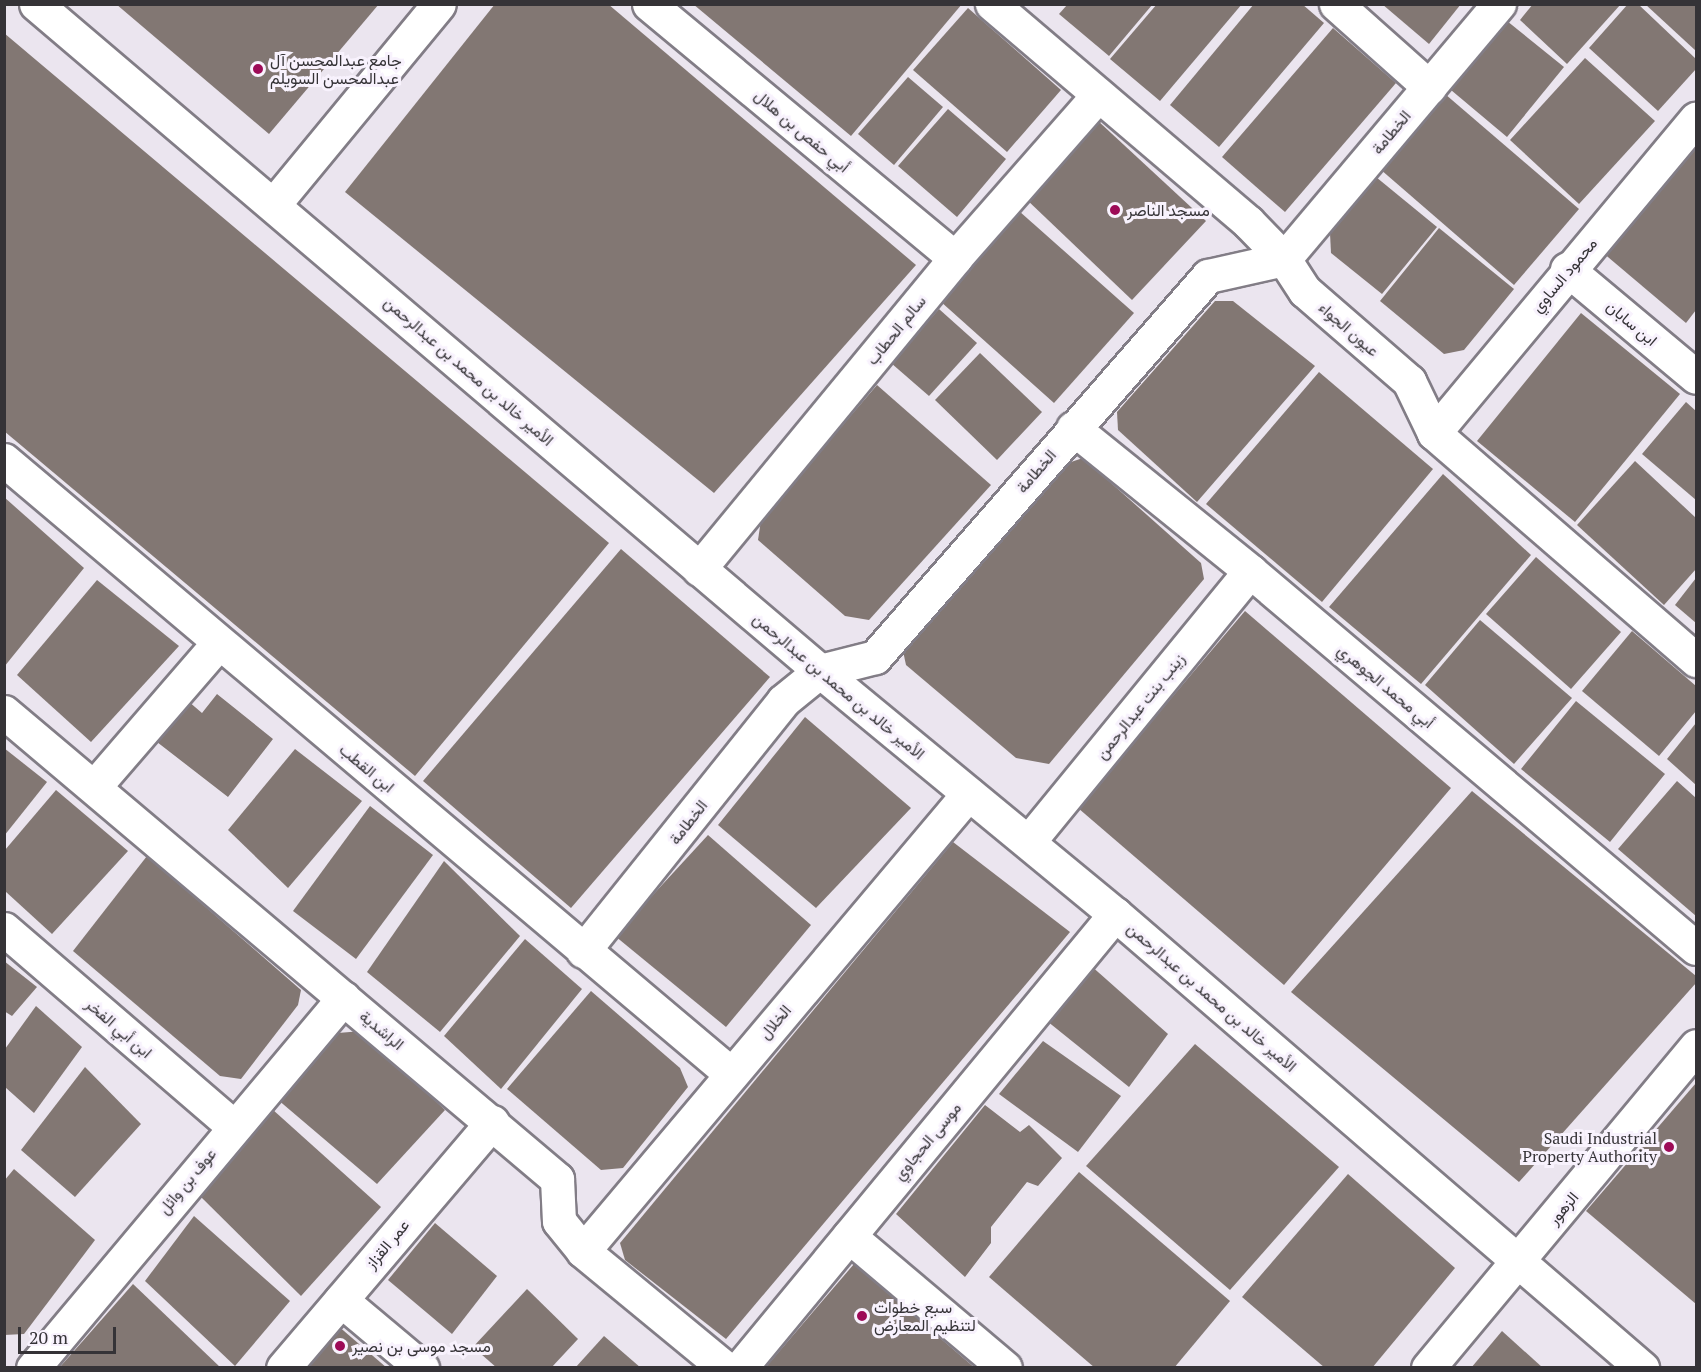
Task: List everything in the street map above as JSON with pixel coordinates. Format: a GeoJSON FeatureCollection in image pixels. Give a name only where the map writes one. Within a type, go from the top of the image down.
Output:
{"type":"FeatureCollection","features":[{"type":"Feature","properties":{"kind":"street","name":"الأمير خالد بن محمد بن عبدالرحمن"},"geometry":{"type":"LineString","coordinates":[[36,4],[274,204],[699,569],[1115,914],[1642,1368]]}},
{"type":"Feature","properties":{"kind":"street","name":"أبي حفص بن هلال"},"geometry":{"type":"LineString","coordinates":[[649,4],[955,258]]}},
{"type":"Feature","properties":{"kind":"street","name":"عيون الجواء"},"geometry":{"type":"LineString","coordinates":[[992,4],[1248,222],[1284,259],[1305,291],[1409,381],[1434,433],[1696,660]]}},
{"type":"Feature","properties":{"kind":"street"},"geometry":{"type":"LineString","coordinates":[[1336,4],[1429,87]]}},
{"type":"Feature","properties":{"kind":"street","name":"الخطامة"},"geometry":{"type":"LineString","coordinates":[[583,951],[783,701],[820,670],[875,657],[1208,276],[1284,259],[1499,4]]}},
{"type":"Feature","properties":{"kind":"street"},"geometry":{"type":"LineString","coordinates":[[274,204],[431,7]]}},
{"type":"Feature","properties":{"kind":"street","name":"سالم الحطاب"},"geometry":{"type":"LineString","coordinates":[[699,569],[955,258],[1098,95]]}},
{"type":"Feature","properties":{"kind":"street","name":"محمود الساوي"},"geometry":{"type":"LineString","coordinates":[[1434,433],[1568,269],[1696,119]]}},
{"type":"Feature","properties":{"kind":"street","name":"ابن سابان"},"geometry":{"type":"LineString","coordinates":[[1568,269],[1696,377]]}},
{"type":"Feature","properties":{"kind":"street","name":"أبي محمد الجوهري"},"geometry":{"type":"LineString","coordinates":[[1073,428],[1250,570],[1696,948]]}},
{"type":"Feature","properties":{"kind":"street","name":"ابن القطب"},"geometry":{"type":"LineString","coordinates":[[4,460],[731,1074]]}},
{"type":"Feature","properties":{"kind":"street","name":"زينب بنت عبدالرحمن"},"geometry":{"type":"LineString","coordinates":[[1029,842],[1250,570]]}},
{"type":"Feature","properties":{"kind":"street"},"geometry":{"type":"LineString","coordinates":[[94,787],[219,642]]}},
{"type":"Feature","properties":{"kind":"street","name":"الراشدية"},"geometry":{"type":"LineString","coordinates":[[4,712],[557,1179],[559,1221],[583,1251],[725,1368]]}},
{"type":"Feature","properties":{"kind":"street","name":"الخلال"},"geometry":{"type":"LineString","coordinates":[[583,1251],[968,794]]}},
{"type":"Feature","properties":{"kind":"street","name":"موسى الحجاوي"},"geometry":{"type":"LineString","coordinates":[[740,1368],[1115,914]]}},
{"type":"Feature","properties":{"kind":"street","name":"ابن أبي الفخر"},"geometry":{"type":"LineString","coordinates":[[4,929],[233,1126]]}},
{"type":"Feature","properties":{"kind":"street","name":"عوف بن وائل"},"geometry":{"type":"LineString","coordinates":[[33,1368],[233,1126],[344,998]]}},
{"type":"Feature","properties":{"kind":"street","name":"الزهور"},"geometry":{"type":"LineString","coordinates":[[1428,1368],[1696,1046]]}},
{"type":"Feature","properties":{"kind":"street","name":"عمر القزاز"},"geometry":{"type":"LineString","coordinates":[[283,1368],[492,1122]]}},
{"type":"Feature","properties":{"kind":"street"},"geometry":{"type":"LineString","coordinates":[[849,1236],[1005,1368]]}},
{"type":"Feature","properties":{"kind":"street"},"geometry":{"type":"LineString","coordinates":[[341,1300],[422,1368]]}},
{"type":"Feature","properties":{"kind":"building","name":"جامع عبدالمحسن آل عبدالمحسن السويلم"},"geometry":{"type":"Polygon","coordinates":[[[116,4],[379,4],[269,134],[116,4]]]}},
{"type":"Feature","properties":{"kind":"building"},"geometry":{"type":"Polygon","coordinates":[[[495,4],[608,4],[916,265],[714,493],[345,192],[495,4]]]}},
{"type":"Feature","properties":{"kind":"building"},"geometry":{"type":"Polygon","coordinates":[[[693,4],[962,4],[851,136],[693,4]]]}},
{"type":"Feature","properties":{"kind":"building"},"geometry":{"type":"Polygon","coordinates":[[[1157,4],[1242,4],[1160,101],[1110,59],[1157,4]]]}},
{"type":"Feature","properties":{"kind":"building"},"geometry":{"type":"Polygon","coordinates":[[[1254,4],[1302,4],[1324,23],[1219,147],[1170,105],[1254,4]]]}},
{"type":"Feature","properties":{"kind":"building"},"geometry":{"type":"Polygon","coordinates":[[[1382,4],[1461,4],[1429,44],[1382,4]]]}},
{"type":"Feature","properties":{"kind":"building"},"geometry":{"type":"Polygon","coordinates":[[[1533,4],[1621,4],[1567,64],[1520,20],[1533,4]]]}},
{"type":"Feature","properties":{"kind":"building"},"geometry":{"type":"Polygon","coordinates":[[[1628,4],[1638,4],[1696,59],[1696,69],[1658,111],[1589,48],[1628,4]]]}},
{"type":"Feature","properties":{"kind":"building"},"geometry":{"type":"Polygon","coordinates":[[[1645,4],[1696,4],[1696,51],[1645,4]]]}},
{"type":"Feature","properties":{"kind":"building"},"geometry":{"type":"Polygon","coordinates":[[[1067,5],[1152,5],[1109,56],[1059,14],[1067,5]]]}},
{"type":"Feature","properties":{"kind":"building"},"geometry":{"type":"Polygon","coordinates":[[[968,8],[1061,90],[1007,152],[913,70],[968,8]]]}},
{"type":"Feature","properties":{"kind":"building"},"geometry":{"type":"Polygon","coordinates":[[[1507,21],[1564,67],[1507,137],[1451,90],[1507,21]]]}},
{"type":"Feature","properties":{"kind":"building"},"geometry":{"type":"Polygon","coordinates":[[[1333,28],[1396,83],[1285,212],[1222,157],[1333,28]]]}},
{"type":"Feature","properties":{"kind":"building"},"geometry":{"type":"Polygon","coordinates":[[[4,33],[609,543],[415,776],[4,431],[4,33]]]}},
{"type":"Feature","properties":{"kind":"building"},"geometry":{"type":"Polygon","coordinates":[[[1585,58],[1655,121],[1579,204],[1510,140],[1585,58]]]}},
{"type":"Feature","properties":{"kind":"building"},"geometry":{"type":"Polygon","coordinates":[[[908,77],[943,107],[894,165],[858,134],[908,77]]]}},
{"type":"Feature","properties":{"kind":"building"},"geometry":{"type":"Polygon","coordinates":[[[1445,94],[1579,209],[1514,285],[1380,169],[1445,94]]]}},
{"type":"Feature","properties":{"kind":"building"},"geometry":{"type":"Polygon","coordinates":[[[948,109],[1006,159],[957,217],[898,166],[948,109]]]}},
{"type":"Feature","properties":{"kind":"building","name":"مسجد الناصر"},"geometry":{"type":"Polygon","coordinates":[[[1097,120],[1206,221],[1132,300],[1025,198],[1097,120]]]}},
{"type":"Feature","properties":{"kind":"building"},"geometry":{"type":"Polygon","coordinates":[[[1696,139],[1696,310],[1686,323],[1602,252],[1696,139]]]}},
{"type":"Feature","properties":{"kind":"building"},"geometry":{"type":"Polygon","coordinates":[[[1376,177],[1437,227],[1382,294],[1331,253],[1330,233],[1376,177]]]}},
{"type":"Feature","properties":{"kind":"building"},"geometry":{"type":"Polygon","coordinates":[[[1019,211],[1134,313],[1054,403],[940,301],[1019,211]]]}},
{"type":"Feature","properties":{"kind":"building"},"geometry":{"type":"Polygon","coordinates":[[[1439,228],[1514,289],[1464,350],[1444,354],[1380,301],[1439,228]]]}},
{"type":"Feature","properties":{"kind":"building"},"geometry":{"type":"Polygon","coordinates":[[[1215,301],[1233,301],[1315,366],[1197,502],[1118,430],[1117,412],[1215,301]]]}},
{"type":"Feature","properties":{"kind":"building"},"geometry":{"type":"Polygon","coordinates":[[[939,309],[977,343],[929,396],[891,363],[939,309]]]}},
{"type":"Feature","properties":{"kind":"building"},"geometry":{"type":"Polygon","coordinates":[[[1581,313],[1680,394],[1575,522],[1477,441],[1581,313]]]}},
{"type":"Feature","properties":{"kind":"building"},"geometry":{"type":"Polygon","coordinates":[[[980,353],[1042,412],[997,460],[935,400],[980,353]]]}},
{"type":"Feature","properties":{"kind":"building"},"geometry":{"type":"Polygon","coordinates":[[[1319,372],[1433,469],[1322,602],[1206,504],[1319,372]]]}},
{"type":"Feature","properties":{"kind":"building"},"geometry":{"type":"Polygon","coordinates":[[[877,385],[991,485],[869,620],[845,616],[758,540],[761,520],[877,385]]]}},
{"type":"Feature","properties":{"kind":"building"},"geometry":{"type":"Polygon","coordinates":[[[1686,402],[1696,411],[1696,500],[1642,454],[1686,402]]]}},
{"type":"Feature","properties":{"kind":"building"},"geometry":{"type":"Polygon","coordinates":[[[1083,458],[1201,563],[1204,579],[1049,764],[1016,758],[906,665],[903,651],[1065,464],[1083,458]]]}},
{"type":"Feature","properties":{"kind":"building"},"geometry":{"type":"Polygon","coordinates":[[[1635,461],[1696,518],[1696,569],[1664,605],[1577,525],[1635,461]]]}},
{"type":"Feature","properties":{"kind":"building"},"geometry":{"type":"Polygon","coordinates":[[[1443,474],[1531,555],[1421,684],[1329,607],[1443,474]]]}},
{"type":"Feature","properties":{"kind":"building"},"geometry":{"type":"Polygon","coordinates":[[[4,497],[84,568],[4,667],[4,497]]]}},
{"type":"Feature","properties":{"kind":"building"},"geometry":{"type":"Polygon","coordinates":[[[621,549],[770,677],[571,908],[423,781],[621,549]]]}},
{"type":"Feature","properties":{"kind":"building"},"geometry":{"type":"Polygon","coordinates":[[[1536,557],[1621,632],[1571,689],[1486,614],[1536,557]]]}},
{"type":"Feature","properties":{"kind":"building"},"geometry":{"type":"Polygon","coordinates":[[[1696,578],[1696,623],[1675,605],[1696,578]]]}},
{"type":"Feature","properties":{"kind":"building"},"geometry":{"type":"Polygon","coordinates":[[[97,580],[179,646],[91,742],[17,675],[97,580]]]}},
{"type":"Feature","properties":{"kind":"building"},"geometry":{"type":"Polygon","coordinates":[[[1245,611],[1451,788],[1284,985],[1078,808],[1245,611]]]}},
{"type":"Feature","properties":{"kind":"building"},"geometry":{"type":"Polygon","coordinates":[[[1480,620],[1572,698],[1514,764],[1425,685],[1480,620]]]}},
{"type":"Feature","properties":{"kind":"building"},"geometry":{"type":"Polygon","coordinates":[[[1632,631],[1696,686],[1696,711],[1659,756],[1582,691],[1632,631]]]}},
{"type":"Feature","properties":{"kind":"building"},"geometry":{"type":"Polygon","coordinates":[[[217,694],[273,739],[228,797],[157,742],[188,701],[202,713],[217,694]]]}},
{"type":"Feature","properties":{"kind":"building"},"geometry":{"type":"Polygon","coordinates":[[[1576,701],[1665,774],[1610,842],[1521,769],[1576,701]]]}},
{"type":"Feature","properties":{"kind":"building"},"geometry":{"type":"Polygon","coordinates":[[[805,717],[911,808],[816,908],[718,825],[805,717]]]}},
{"type":"Feature","properties":{"kind":"building"},"geometry":{"type":"Polygon","coordinates":[[[1696,723],[1696,785],[1667,759],[1696,723]]]}},
{"type":"Feature","properties":{"kind":"building"},"geometry":{"type":"Polygon","coordinates":[[[4,748],[47,782],[4,836],[4,748]]]}},
{"type":"Feature","properties":{"kind":"building"},"geometry":{"type":"Polygon","coordinates":[[[295,749],[362,801],[288,888],[228,830],[295,749]]]}},
{"type":"Feature","properties":{"kind":"building"},"geometry":{"type":"Polygon","coordinates":[[[1677,781],[1696,798],[1696,916],[1618,849],[1677,781]]]}},
{"type":"Feature","properties":{"kind":"building"},"geometry":{"type":"Polygon","coordinates":[[[56,790],[128,851],[52,934],[5,891],[5,850],[56,790]]]}},
{"type":"Feature","properties":{"kind":"building"},"geometry":{"type":"Polygon","coordinates":[[[1472,791],[1696,976],[1696,983],[1519,1182],[1291,992],[1472,791]]]}},
{"type":"Feature","properties":{"kind":"building"},"geometry":{"type":"Polygon","coordinates":[[[370,806],[433,855],[356,959],[293,911],[370,806]]]}},
{"type":"Feature","properties":{"kind":"building"},"geometry":{"type":"Polygon","coordinates":[[[708,835],[811,925],[726,1027],[615,936],[708,835]]]}},
{"type":"Feature","properties":{"kind":"building"},"geometry":{"type":"Polygon","coordinates":[[[953,842],[1070,932],[726,1339],[625,1260],[620,1243],[953,842]]]}},
{"type":"Feature","properties":{"kind":"building"},"geometry":{"type":"Polygon","coordinates":[[[147,856],[301,990],[298,1005],[241,1079],[220,1076],[73,951],[147,856]]]}},
{"type":"Feature","properties":{"kind":"building"},"geometry":{"type":"Polygon","coordinates":[[[444,861],[520,936],[440,1032],[367,972],[444,861]]]}},
{"type":"Feature","properties":{"kind":"building"},"geometry":{"type":"Polygon","coordinates":[[[525,939],[582,989],[501,1089],[444,1036],[525,939]]]}},
{"type":"Feature","properties":{"kind":"building"},"geometry":{"type":"Polygon","coordinates":[[[4,961],[37,987],[12,1016],[4,1011],[4,961]]]}},
{"type":"Feature","properties":{"kind":"building"},"geometry":{"type":"Polygon","coordinates":[[[1089,964],[1168,1034],[1129,1087],[1042,1017],[1089,964]]]}},
{"type":"Feature","properties":{"kind":"building"},"geometry":{"type":"Polygon","coordinates":[[[591,991],[680,1068],[688,1087],[623,1168],[601,1170],[507,1089],[591,991]]]}},
{"type":"Feature","properties":{"kind":"building"},"geometry":{"type":"Polygon","coordinates":[[[36,1006],[82,1047],[34,1113],[5,1087],[5,1049],[36,1006]]]}},
{"type":"Feature","properties":{"kind":"building"},"geometry":{"type":"Polygon","coordinates":[[[362,1031],[445,1110],[377,1184],[277,1099],[338,1033],[362,1031]]]}},
{"type":"Feature","properties":{"kind":"building"},"geometry":{"type":"Polygon","coordinates":[[[1043,1041],[1121,1096],[1078,1152],[999,1094],[1043,1041]]]}},
{"type":"Feature","properties":{"kind":"building"},"geometry":{"type":"Polygon","coordinates":[[[1195,1044],[1339,1167],[1230,1290],[1086,1166],[1195,1044]]]}},
{"type":"Feature","properties":{"kind":"building"},"geometry":{"type":"Polygon","coordinates":[[[85,1067],[141,1124],[75,1197],[21,1150],[85,1067]]]}},
{"type":"Feature","properties":{"kind":"building","name":"Saudi Industrial Property Authority"},"geometry":{"type":"Polygon","coordinates":[[[1696,1083],[1696,1304],[1586,1211],[1696,1083]]]}},
{"type":"Feature","properties":{"kind":"building"},"geometry":{"type":"Polygon","coordinates":[[[985,1105],[1020,1132],[1029,1125],[1062,1158],[1038,1186],[1027,1182],[991,1227],[991,1243],[965,1277],[896,1214],[985,1105]]]}},
{"type":"Feature","properties":{"kind":"building"},"geometry":{"type":"Polygon","coordinates":[[[272,1109],[381,1207],[301,1296],[200,1196],[272,1109]]]}},
{"type":"Feature","properties":{"kind":"building"},"geometry":{"type":"Polygon","coordinates":[[[14,1169],[95,1240],[24,1334],[4,1335],[4,1181],[14,1169]]]}},
{"type":"Feature","properties":{"kind":"building"},"geometry":{"type":"Polygon","coordinates":[[[1079,1172],[1230,1301],[1174,1368],[1095,1368],[989,1277],[1079,1172]]]}},
{"type":"Feature","properties":{"kind":"building"},"geometry":{"type":"Polygon","coordinates":[[[1348,1174],[1455,1268],[1372,1368],[1325,1368],[1242,1297],[1348,1174]]]}},
{"type":"Feature","properties":{"kind":"building"},"geometry":{"type":"Polygon","coordinates":[[[194,1216],[290,1301],[235,1366],[145,1281],[194,1216]]]}},
{"type":"Feature","properties":{"kind":"building"},"geometry":{"type":"Polygon","coordinates":[[[435,1223],[497,1276],[452,1334],[388,1280],[435,1223]]]}},
{"type":"Feature","properties":{"kind":"building","name":"سبع خطوات لتنظيم المعارض"},"geometry":{"type":"Polygon","coordinates":[[[854,1264],[975,1368],[765,1368],[854,1264]]]}},
{"type":"Feature","properties":{"kind":"building"},"geometry":{"type":"Polygon","coordinates":[[[133,1284],[221,1368],[59,1368],[133,1284]]]}},
{"type":"Feature","properties":{"kind":"building"},"geometry":{"type":"Polygon","coordinates":[[[527,1289],[578,1339],[551,1368],[497,1368],[473,1347],[527,1289]]]}},
{"type":"Feature","properties":{"kind":"building","name":"مسجد موسى بن نصير"},"geometry":{"type":"Polygon","coordinates":[[[337,1325],[387,1368],[300,1368],[337,1325]]]}},
{"type":"Feature","properties":{"kind":"building"},"geometry":{"type":"Polygon","coordinates":[[[1502,1331],[1543,1368],[1471,1368],[1502,1331]]]}},
{"type":"Feature","properties":{"kind":"building"},"geometry":{"type":"Polygon","coordinates":[[[604,1336],[641,1368],[575,1368],[604,1336]]]}},
{"type":"Feature","properties":{"kind":"place","name":"جامع عبدالمحسن آل عبدالمحسن السويلم"},"geometry":{"type":"Point","coordinates":[258,69]}},
{"type":"Feature","properties":{"kind":"place","name":"مسجد الناصر"},"geometry":{"type":"Point","coordinates":[1115,210]}},
{"type":"Feature","properties":{"kind":"place","name":"Saudi Industrial Property Authority"},"geometry":{"type":"Point","coordinates":[1669,1147]}},
{"type":"Feature","properties":{"kind":"place","name":"سبع خطوات لتنظيم المعارض"},"geometry":{"type":"Point","coordinates":[862,1316]}},
{"type":"Feature","properties":{"kind":"place","name":"مسجد موسى بن نصير"},"geometry":{"type":"Point","coordinates":[340,1346]}}]}
